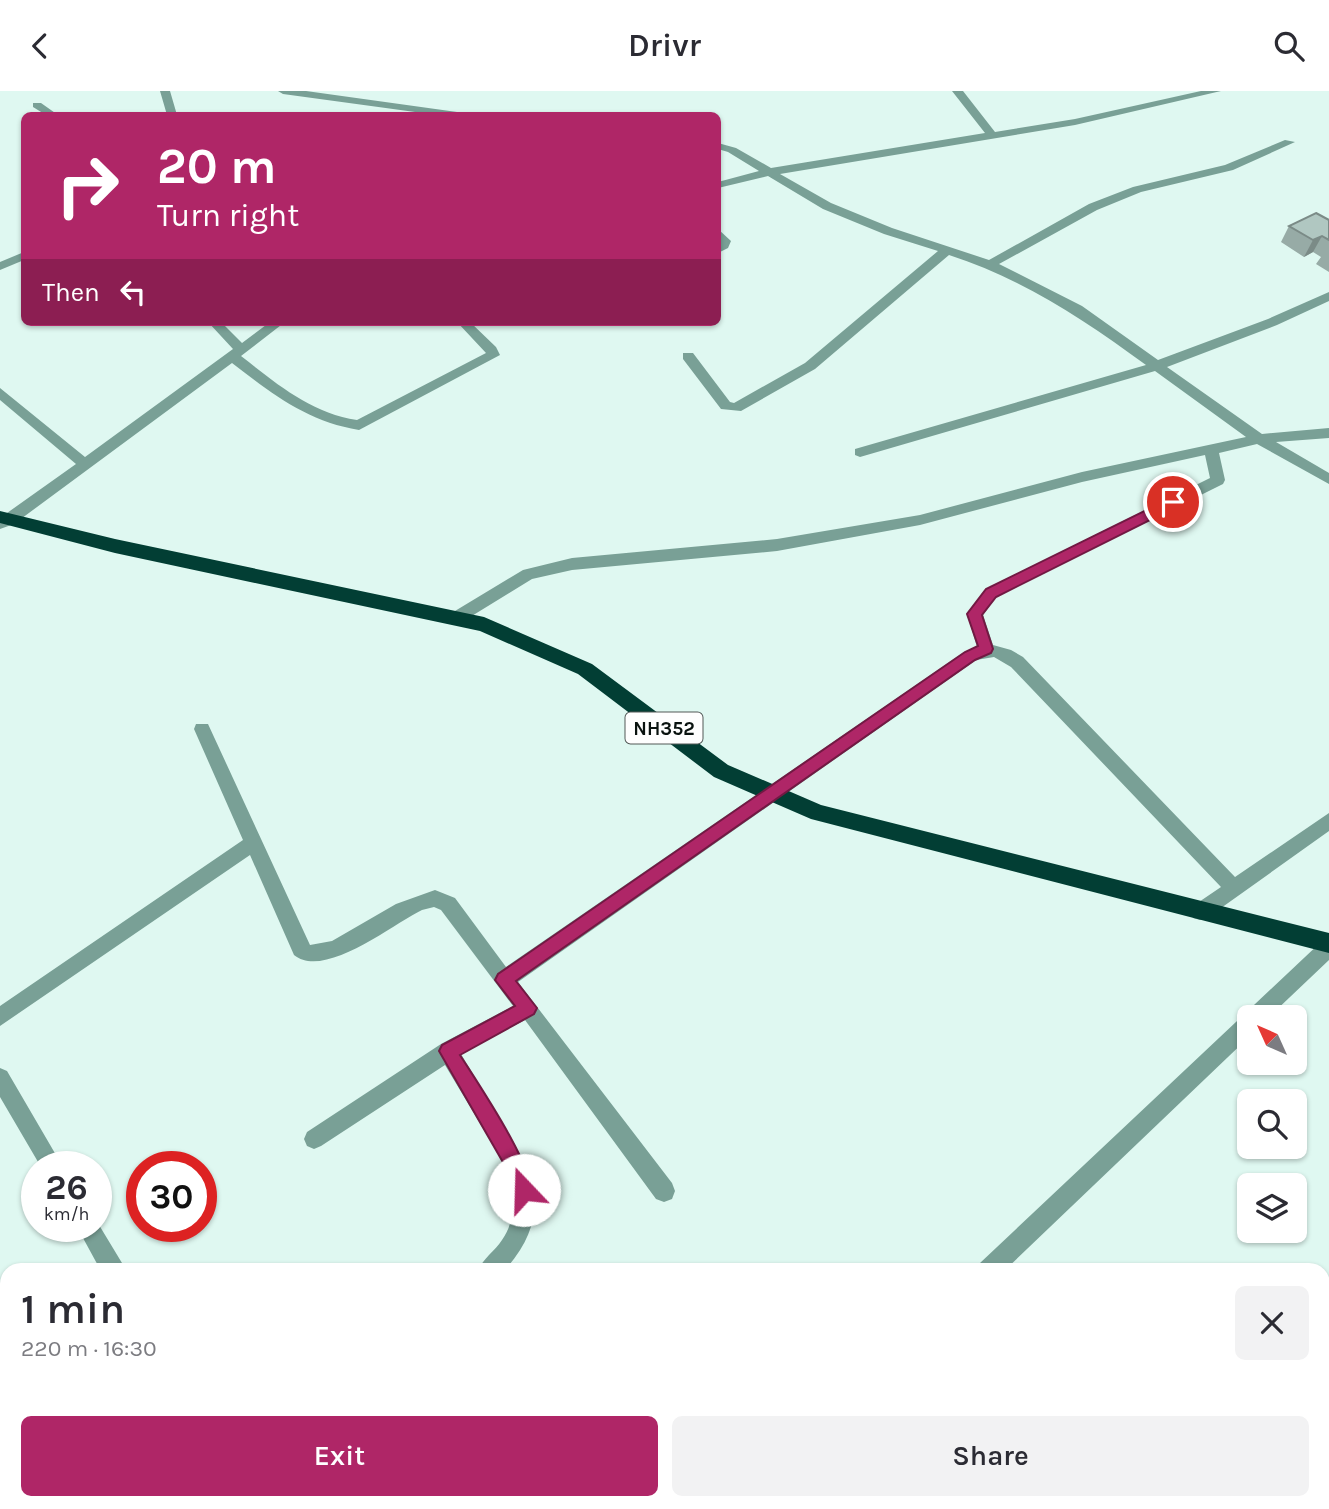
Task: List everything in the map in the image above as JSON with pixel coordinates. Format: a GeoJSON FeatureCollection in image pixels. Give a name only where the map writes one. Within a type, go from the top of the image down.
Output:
{"type":"FeatureCollection","features":[{"type":"Feature","properties":{"kind":"highway","name":"NH352"},"geometry":{"type":"LineString","coordinates":[[3,520],[484,624],[585,669],[721,771],[818,813],[1329,945]]}},
{"type":"Feature","properties":{"kind":"street"},"geometry":{"type":"LineString","coordinates":[[165,91],[171,112]]}},
{"type":"Feature","properties":{"kind":"street"},"geometry":{"type":"LineString","coordinates":[[283,91],[435,112]]}},
{"type":"Feature","properties":{"kind":"street"},"geometry":{"type":"LineString","coordinates":[[957,91],[993,137]]}},
{"type":"Feature","properties":{"kind":"street"},"geometry":{"type":"LineString","coordinates":[[721,184],[769,172],[1088,120],[1216,91]]}},
{"type":"Feature","properties":{"kind":"street"},"geometry":{"type":"LineString","coordinates":[[37,105],[48,112]]}},
{"type":"Feature","properties":{"kind":"street"},"geometry":{"type":"LineString","coordinates":[[990,264],[1104,203],[1137,189],[1229,168],[1289,142]]}},
{"type":"Feature","properties":{"kind":"street"},"geometry":{"type":"LineString","coordinates":[[721,147],[732,150],[827,206],[888,231],[990,264],[1077,309],[1259,439],[1329,479]]}},
{"type":"Feature","properties":{"kind":"street"},"geometry":{"type":"LineString","coordinates":[[688,356],[726,406],[736,408],[810,366],[947,250]]}},
{"type":"Feature","properties":{"kind":"street"},"geometry":{"type":"LineString","coordinates":[[0,266],[21,257]]}},
{"type":"Feature","properties":{"kind":"street"},"geometry":{"type":"LineString","coordinates":[[860,453],[1160,367],[1235,339],[1329,296]]}},
{"type":"Feature","properties":{"kind":"street"},"geometry":{"type":"LineString","coordinates":[[217,326],[237,353],[290,400],[321,414],[359,425],[493,355],[467,326]]}},
{"type":"Feature","properties":{"kind":"street"},"geometry":{"type":"LineString","coordinates":[[3,520],[85,464],[274,326]]}},
{"type":"Feature","properties":{"kind":"street"},"geometry":{"type":"LineString","coordinates":[[0,393],[85,464]]}},
{"type":"Feature","properties":{"kind":"street"},"geometry":{"type":"LineString","coordinates":[[456,618],[528,574],[561,566],[777,545],[920,520],[1082,477],[1259,439],[1329,433]]}},
{"type":"Feature","properties":{"kind":"street"},"geometry":{"type":"LineString","coordinates":[[986,649],[975,614],[991,593],[1218,480],[1211,450]]}},
{"type":"Feature","properties":{"kind":"street"},"geometry":{"type":"LineString","coordinates":[[504,980],[970,656],[986,649],[1003,651],[1017,661],[1234,888]]}},
{"type":"Feature","properties":{"kind":"street"},"geometry":{"type":"LineString","coordinates":[[202,729],[301,949],[307,954],[327,953],[410,905],[435,898],[448,904],[664,1191]]}},
{"type":"Feature","properties":{"kind":"street"},"geometry":{"type":"LineString","coordinates":[[1200,912],[1329,821]]}},
{"type":"Feature","properties":{"kind":"street"},"geometry":{"type":"LineString","coordinates":[[0,1017],[254,842]]}},
{"type":"Feature","properties":{"kind":"street"},"geometry":{"type":"LineString","coordinates":[[1267,1005],[1329,945]]}},
{"type":"Feature","properties":{"kind":"street"},"geometry":{"type":"LineString","coordinates":[[314,1139],[448,1051],[528,1008]]}},
{"type":"Feature","properties":{"kind":"street"},"geometry":{"type":"LineString","coordinates":[[1002,1263],[1237,1035]]}},
{"type":"Feature","properties":{"kind":"street"},"geometry":{"type":"LineString","coordinates":[[448,1051],[517,1167],[524,1190],[523,1218],[511,1247],[496,1263]]}},
{"type":"Feature","properties":{"kind":"street"},"geometry":{"type":"LineString","coordinates":[[0,1078],[43,1151]]}},
{"type":"Feature","properties":{"kind":"street"},"geometry":{"type":"LineString","coordinates":[[98,1242],[109,1263]]}},
{"type":"Feature","properties":{"kind":"building"},"geometry":{"type":"Polygon","coordinates":[[[1316,213],[1329,220],[1329,240],[1322,236],[1313,240],[1289,226],[1316,213]]]}},
{"type":"Feature","properties":{"kind":"route"},"geometry":{"type":"LineString","coordinates":[[524,1190],[517,1167],[448,1051],[528,1008],[504,980],[970,656],[986,649],[975,614],[991,593],[1173,502]]}}]}
